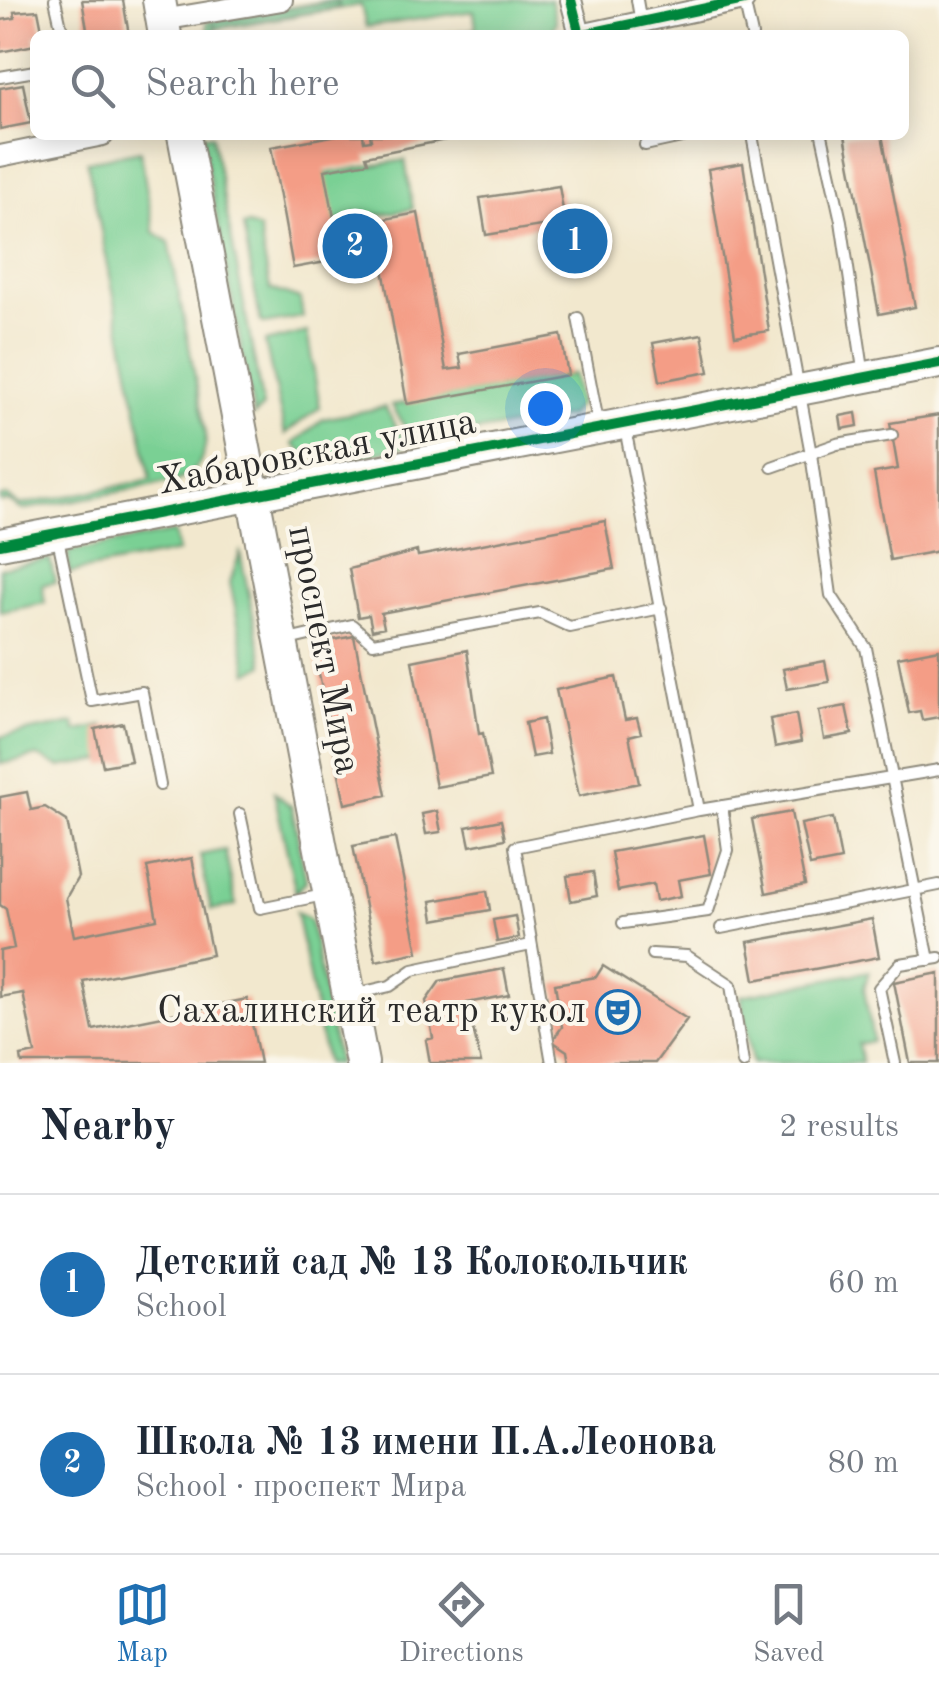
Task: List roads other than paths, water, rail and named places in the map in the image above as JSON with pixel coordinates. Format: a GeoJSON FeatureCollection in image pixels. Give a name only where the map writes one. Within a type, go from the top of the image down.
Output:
{"type":"FeatureCollection","features":[{"type":"Feature","properties":{"kind":"main road","name":"проспект Мира"},"geometry":{"type":"LineString","coordinates":[[185,140],[362,1063]]}},
{"type":"Feature","properties":{"kind":"street"},"geometry":{"type":"LineString","coordinates":[[162,18],[280,0]]}},
{"type":"Feature","properties":{"kind":"street"},"geometry":{"type":"LineString","coordinates":[[571,0],[578,30]]}},
{"type":"Feature","properties":{"kind":"street"},"geometry":{"type":"LineString","coordinates":[[636,28],[744,0]]}},
{"type":"Feature","properties":{"kind":"street"},"geometry":{"type":"LineString","coordinates":[[0,156],[78,140]]}},
{"type":"Feature","properties":{"kind":"street","name":"Хабаровская улица"},"geometry":{"type":"LineString","coordinates":[[0,544],[939,363]]}},
{"type":"Feature","properties":{"kind":"lane"},"geometry":{"type":"LineString","coordinates":[[56,0],[62,30]]}},
{"type":"Feature","properties":{"kind":"lane"},"geometry":{"type":"LineString","coordinates":[[636,28],[637,0]]}},
{"type":"Feature","properties":{"kind":"lane"},"geometry":{"type":"LineString","coordinates":[[744,0],[751,30]]}},
{"type":"Feature","properties":{"kind":"lane"},"geometry":{"type":"LineString","coordinates":[[0,76],[30,72]]}},
{"type":"Feature","properties":{"kind":"lane"},"geometry":{"type":"LineString","coordinates":[[646,145],[668,140]]}},
{"type":"Feature","properties":{"kind":"lane"},"geometry":{"type":"LineString","coordinates":[[753,140],[811,454],[810,472],[831,595],[866,648],[915,890],[934,959],[900,964],[880,988],[895,1063]]}},
{"type":"Feature","properties":{"kind":"lane"},"geometry":{"type":"LineString","coordinates":[[823,140],[864,377]]}},
{"type":"Feature","properties":{"kind":"lane"},"geometry":{"type":"LineString","coordinates":[[578,318],[661,608],[700,810]]}},
{"type":"Feature","properties":{"kind":"lane"},"geometry":{"type":"LineString","coordinates":[[772,467],[837,444],[892,435]]}},
{"type":"Feature","properties":{"kind":"lane"},"geometry":{"type":"LineString","coordinates":[[57,533],[92,701],[142,692],[160,784]]}},
{"type":"Feature","properties":{"kind":"lane"},"geometry":{"type":"LineString","coordinates":[[282,642],[352,625],[372,643],[540,613],[570,627],[661,608]]}},
{"type":"Feature","properties":{"kind":"lane"},"geometry":{"type":"LineString","coordinates":[[552,1063],[514,848],[700,810],[939,770]]}},
{"type":"Feature","properties":{"kind":"lane"},"geometry":{"type":"LineString","coordinates":[[623,923],[708,910],[728,850],[722,806]]}},
{"type":"Feature","properties":{"kind":"lane"},"geometry":{"type":"LineString","coordinates":[[240,814],[260,908],[330,894]]}},
{"type":"Feature","properties":{"kind":"lane"},"geometry":{"type":"LineString","coordinates":[[721,928],[939,885]]}},
{"type":"Feature","properties":{"kind":"lane"},"geometry":{"type":"LineString","coordinates":[[349,996],[390,986],[412,970],[531,945]]}},
{"type":"Feature","properties":{"kind":"lane"},"geometry":{"type":"LineString","coordinates":[[652,954],[688,956],[731,985],[743,1063]]}},
{"type":"Feature","properties":{"kind":"place","name":"Детский сад № 13 Колокольчик"},"geometry":{"type":"Point","coordinates":[575,241]}},
{"type":"Feature","properties":{"kind":"place","name":"Школа № 13 имени П.А.Леонова"},"geometry":{"type":"Point","coordinates":[355,246]}},
{"type":"Feature","properties":{"kind":"place","name":"Сахалинский театр кукол"},"geometry":{"type":"Point","coordinates":[618,1012]}}]}
